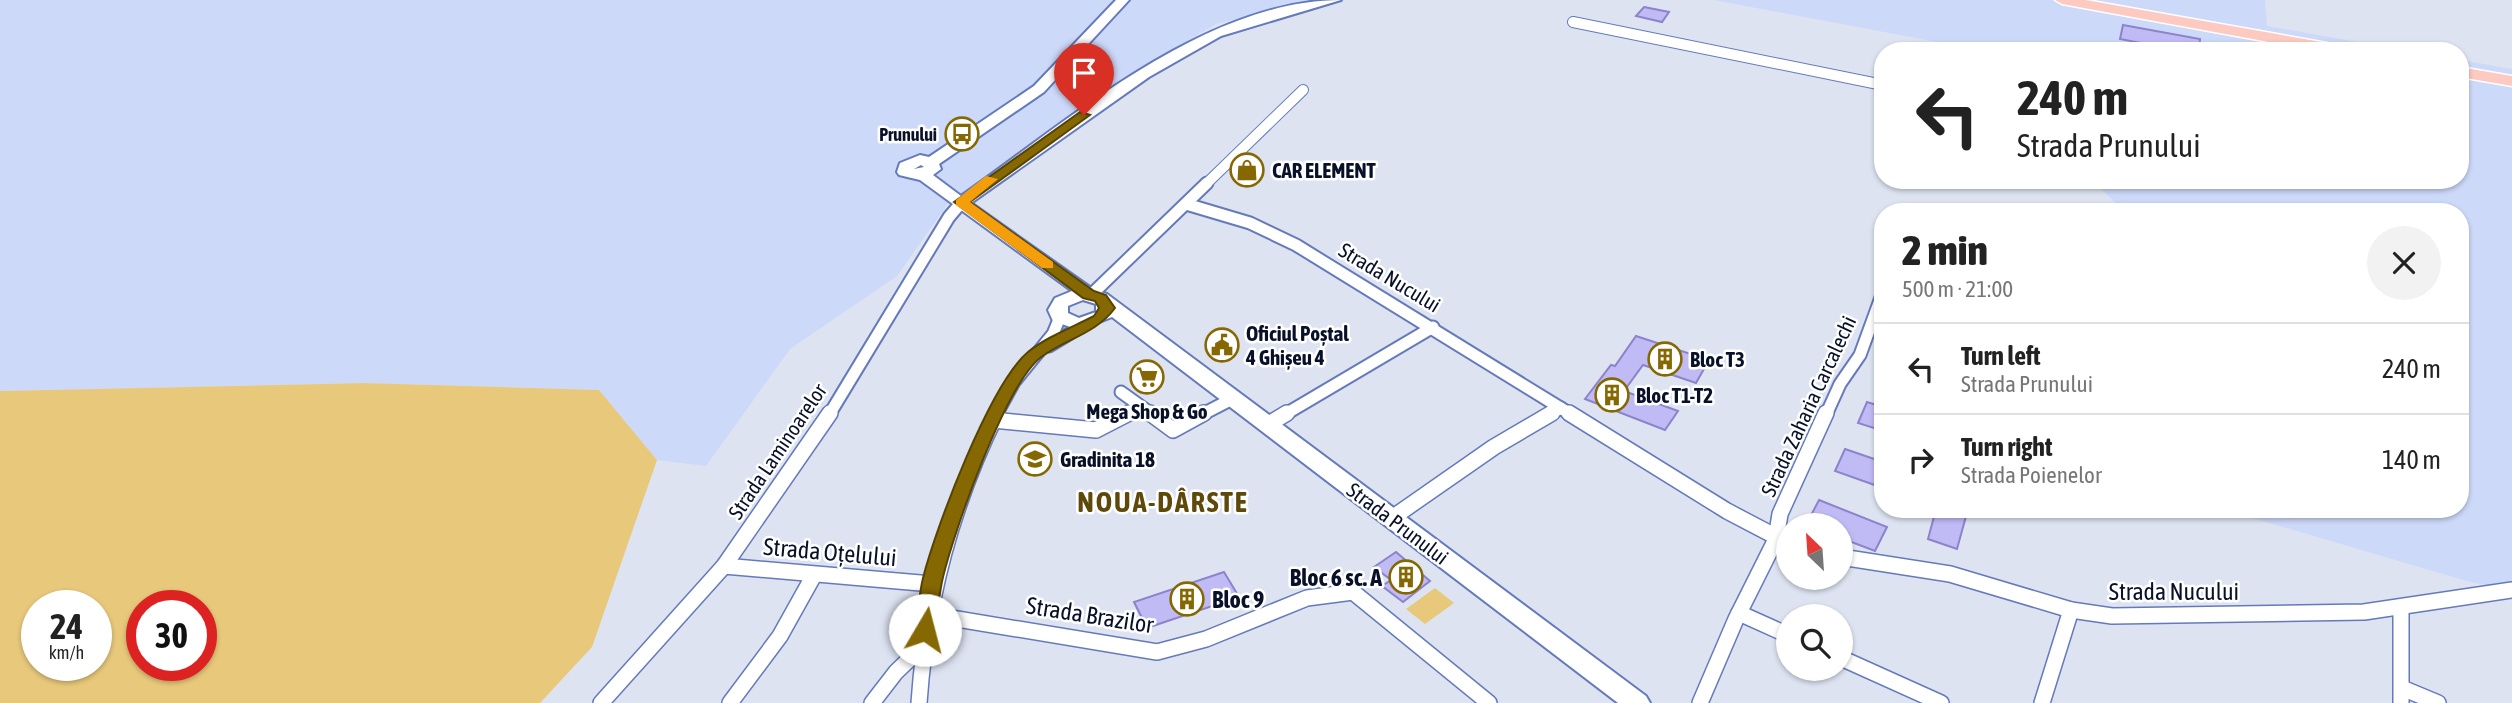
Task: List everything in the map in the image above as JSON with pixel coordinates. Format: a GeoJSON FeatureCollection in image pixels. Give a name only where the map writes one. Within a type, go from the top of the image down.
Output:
{"type":"FeatureCollection","features":[{"type":"Feature","properties":{"kind":"main road"},"geometry":{"type":"LineString","coordinates":[[2063,0],[2294,42]]}},
{"type":"Feature","properties":{"kind":"main road"},"geometry":{"type":"LineString","coordinates":[[2469,74],[2512,81]]}},
{"type":"Feature","properties":{"kind":"street","name":"Strada Prunului"},"geometry":{"type":"LineString","coordinates":[[1123,0],[1047,82],[1024,102],[928,168],[932,183],[1232,399],[1637,703]]}},
{"type":"Feature","properties":{"kind":"street"},"geometry":{"type":"LineString","coordinates":[[961,202],[1144,74],[1216,33],[1259,18],[1335,0]]}},
{"type":"Feature","properties":{"kind":"street"},"geometry":{"type":"LineString","coordinates":[[1573,22],[1637,31],[1874,83]]}},
{"type":"Feature","properties":{"kind":"street"},"geometry":{"type":"LineString","coordinates":[[1095,298],[1186,204],[1303,90]]}},
{"type":"Feature","properties":{"kind":"street","name":"Strada Laminoarelor"},"geometry":{"type":"LineString","coordinates":[[601,703],[724,566],[824,423],[949,217],[961,202]]}},
{"type":"Feature","properties":{"kind":"street","name":"Strada Nucului"},"geometry":{"type":"LineString","coordinates":[[1186,204],[1272,231],[1776,537]]}},
{"type":"Feature","properties":{"kind":"street"},"geometry":{"type":"LineString","coordinates":[[919,703],[922,647],[932,584],[950,523],[993,420],[1018,374],[1055,334],[1059,312],[1057,290],[1048,265]]}},
{"type":"Feature","properties":{"kind":"street"},"geometry":{"type":"LineString","coordinates":[[1034,355],[1106,312],[1095,298],[1073,296],[1059,312]]}},
{"type":"Feature","properties":{"kind":"street","name":"Strada Prunului"},"geometry":{"type":"LineString","coordinates":[[1059,312],[1072,323],[1121,326],[1157,344]]}},
{"type":"Feature","properties":{"kind":"street","name":"Strada Zaharia Carcalechi"},"geometry":{"type":"LineString","coordinates":[[1780,513],[1840,384],[1860,355],[1874,317]]}},
{"type":"Feature","properties":{"kind":"street"},"geometry":{"type":"LineString","coordinates":[[1267,425],[1433,327]]}},
{"type":"Feature","properties":{"kind":"street"},"geometry":{"type":"LineString","coordinates":[[1121,392],[1173,430],[1232,399]]}},
{"type":"Feature","properties":{"kind":"street"},"geometry":{"type":"LineString","coordinates":[[993,420],[1096,430],[1140,408]]}},
{"type":"Feature","properties":{"kind":"street"},"geometry":{"type":"LineString","coordinates":[[1392,518],[1494,447],[1561,408]]}},
{"type":"Feature","properties":{"kind":"street"},"geometry":{"type":"LineString","coordinates":[[1700,703],[1739,613],[1776,551]]}},
{"type":"Feature","properties":{"kind":"street","name":"Strada Nucului"},"geometry":{"type":"LineString","coordinates":[[1853,559],[1950,574],[2071,610],[2146,617],[2401,609],[2512,590]]}},
{"type":"Feature","properties":{"kind":"street","name":"Strada Oțelului"},"geometry":{"type":"LineString","coordinates":[[724,566],[932,584]]}},
{"type":"Feature","properties":{"kind":"street"},"geometry":{"type":"LineString","coordinates":[[730,703],[780,636],[814,575]]}},
{"type":"Feature","properties":{"kind":"street","name":"Strada Brazilor"},"geometry":{"type":"LineString","coordinates":[[927,614],[1157,652],[1172,650],[1256,621],[1309,597],[1334,590],[1353,592],[1489,703]]}},
{"type":"Feature","properties":{"kind":"street"},"geometry":{"type":"LineString","coordinates":[[2401,609],[2402,695],[2438,703]]}},
{"type":"Feature","properties":{"kind":"street"},"geometry":{"type":"LineString","coordinates":[[2047,701],[2071,610]]}},
{"type":"Feature","properties":{"kind":"street"},"geometry":{"type":"LineString","coordinates":[[1739,613],[1776,630]]}},
{"type":"Feature","properties":{"kind":"street"},"geometry":{"type":"LineString","coordinates":[[872,703],[922,647]]}},
{"type":"Feature","properties":{"kind":"street"},"geometry":{"type":"LineString","coordinates":[[1853,663],[1941,703]]}},
{"type":"Feature","properties":{"kind":"shaded area"},"geometry":{"type":"Polygon","coordinates":[[[0,0],[1316,0],[1216,24],[1117,83],[947,205],[897,276],[790,349],[706,466],[657,460],[599,390],[365,383],[0,391],[0,0]]]}},
{"type":"Feature","properties":{"kind":"shaded area"},"geometry":{"type":"Polygon","coordinates":[[[1714,0],[2265,0],[2267,26],[2357,42],[1937,42],[1714,0]]]}},
{"type":"Feature","properties":{"kind":"shaded area"},"geometry":{"type":"Polygon","coordinates":[[[2469,61],[2512,69],[2512,590],[2470,582],[2253,518],[2469,518],[2469,203],[2116,203],[2101,189],[2469,189],[2469,61]]]}},
{"type":"Feature","properties":{"kind":"shaded area"},"geometry":{"type":"Polygon","coordinates":[[[365,383],[599,390],[657,460],[592,647],[540,703],[0,703],[0,391],[365,383]]]}},
{"type":"Feature","properties":{"kind":"shaded area"},"geometry":{"type":"Polygon","coordinates":[[[1435,588],[1454,603],[1425,624],[1406,609],[1435,588]]]}},
{"type":"Feature","properties":{"kind":"building"},"geometry":{"type":"Polygon","coordinates":[[[1644,7],[1669,12],[1662,22],[1636,16],[1644,7]]]}},
{"type":"Feature","properties":{"kind":"building"},"geometry":{"type":"Polygon","coordinates":[[[2123,25],[2200,39],[2200,42],[2136,42],[2120,39],[2123,25]]]}},
{"type":"Feature","properties":{"kind":"building"},"geometry":{"type":"Polygon","coordinates":[[[1636,336],[1709,360],[1696,383],[1643,365],[1624,391],[1678,411],[1665,430],[1585,399],[1611,365],[1615,366],[1636,336]]]}},
{"type":"Feature","properties":{"kind":"building"},"geometry":{"type":"Polygon","coordinates":[[[1867,402],[1874,404],[1874,428],[1858,423],[1867,402]]]}},
{"type":"Feature","properties":{"kind":"building"},"geometry":{"type":"Polygon","coordinates":[[[1845,449],[1874,459],[1874,485],[1835,471],[1845,449]]]}},
{"type":"Feature","properties":{"kind":"building"},"geometry":{"type":"Polygon","coordinates":[[[1819,500],[1852,513],[1812,513],[1819,500]]]}},
{"type":"Feature","properties":{"kind":"building"},"geometry":{"type":"Polygon","coordinates":[[[1853,514],[1887,527],[1875,551],[1853,543],[1853,514]]]}},
{"type":"Feature","properties":{"kind":"building"},"geometry":{"type":"Polygon","coordinates":[[[1934,518],[1966,518],[1957,549],[1928,539],[1934,518]]]}},
{"type":"Feature","properties":{"kind":"building","name":"Bloc 6 sc. A"},"geometry":{"type":"Polygon","coordinates":[[[1396,552],[1430,581],[1403,602],[1382,586],[1391,580],[1374,567],[1396,552]]]}},
{"type":"Feature","properties":{"kind":"building","name":"Bloc 9"},"geometry":{"type":"Polygon","coordinates":[[[1224,572],[1239,597],[1147,628],[1134,602],[1224,572]]]}},
{"type":"Feature","properties":{"kind":"slow traffic"},"geometry":{"type":"LineString","coordinates":[[991,179],[961,202],[1048,265]]}},
{"type":"Feature","properties":{"kind":"place","name":"Prunului"},"geometry":{"type":"Point","coordinates":[962,134]}},
{"type":"Feature","properties":{"kind":"place","name":"CAR ELEMENT"},"geometry":{"type":"Point","coordinates":[1247,170]}},
{"type":"Feature","properties":{"kind":"place","name":"Oficiul Poștal 4 Ghișeu 4"},"geometry":{"type":"Point","coordinates":[1222,345]}},
{"type":"Feature","properties":{"kind":"place","name":"Bloc T3"},"geometry":{"type":"Point","coordinates":[1665,359]}},
{"type":"Feature","properties":{"kind":"place","name":"Mega Shop & Go"},"geometry":{"type":"Point","coordinates":[1147,377]}},
{"type":"Feature","properties":{"kind":"place","name":"Bloc T1-T2"},"geometry":{"type":"Point","coordinates":[1612,395]}},
{"type":"Feature","properties":{"kind":"place","name":"Gradinita 18"},"geometry":{"type":"Point","coordinates":[1035,459]}},
{"type":"Feature","properties":{"kind":"place","name":"Bloc 6 sc. A"},"geometry":{"type":"Point","coordinates":[1406,577]}},
{"type":"Feature","properties":{"kind":"place","name":"Bloc 9"},"geometry":{"type":"Point","coordinates":[1187,599]}},
{"type":"Feature","properties":{"kind":"district","name":"NOUA-DÂRSTE"},"geometry":{"type":"Point","coordinates":[1163,502]}},
{"type":"Feature","properties":{"kind":"route"},"geometry":{"type":"LineString","coordinates":[[925,630],[933,579],[943,542],[985,436],[1011,386],[1034,355],[1087,323],[1099,319],[1107,308],[1101,298],[1088,295],[1065,275],[961,202],[1084,115]]}}]}
